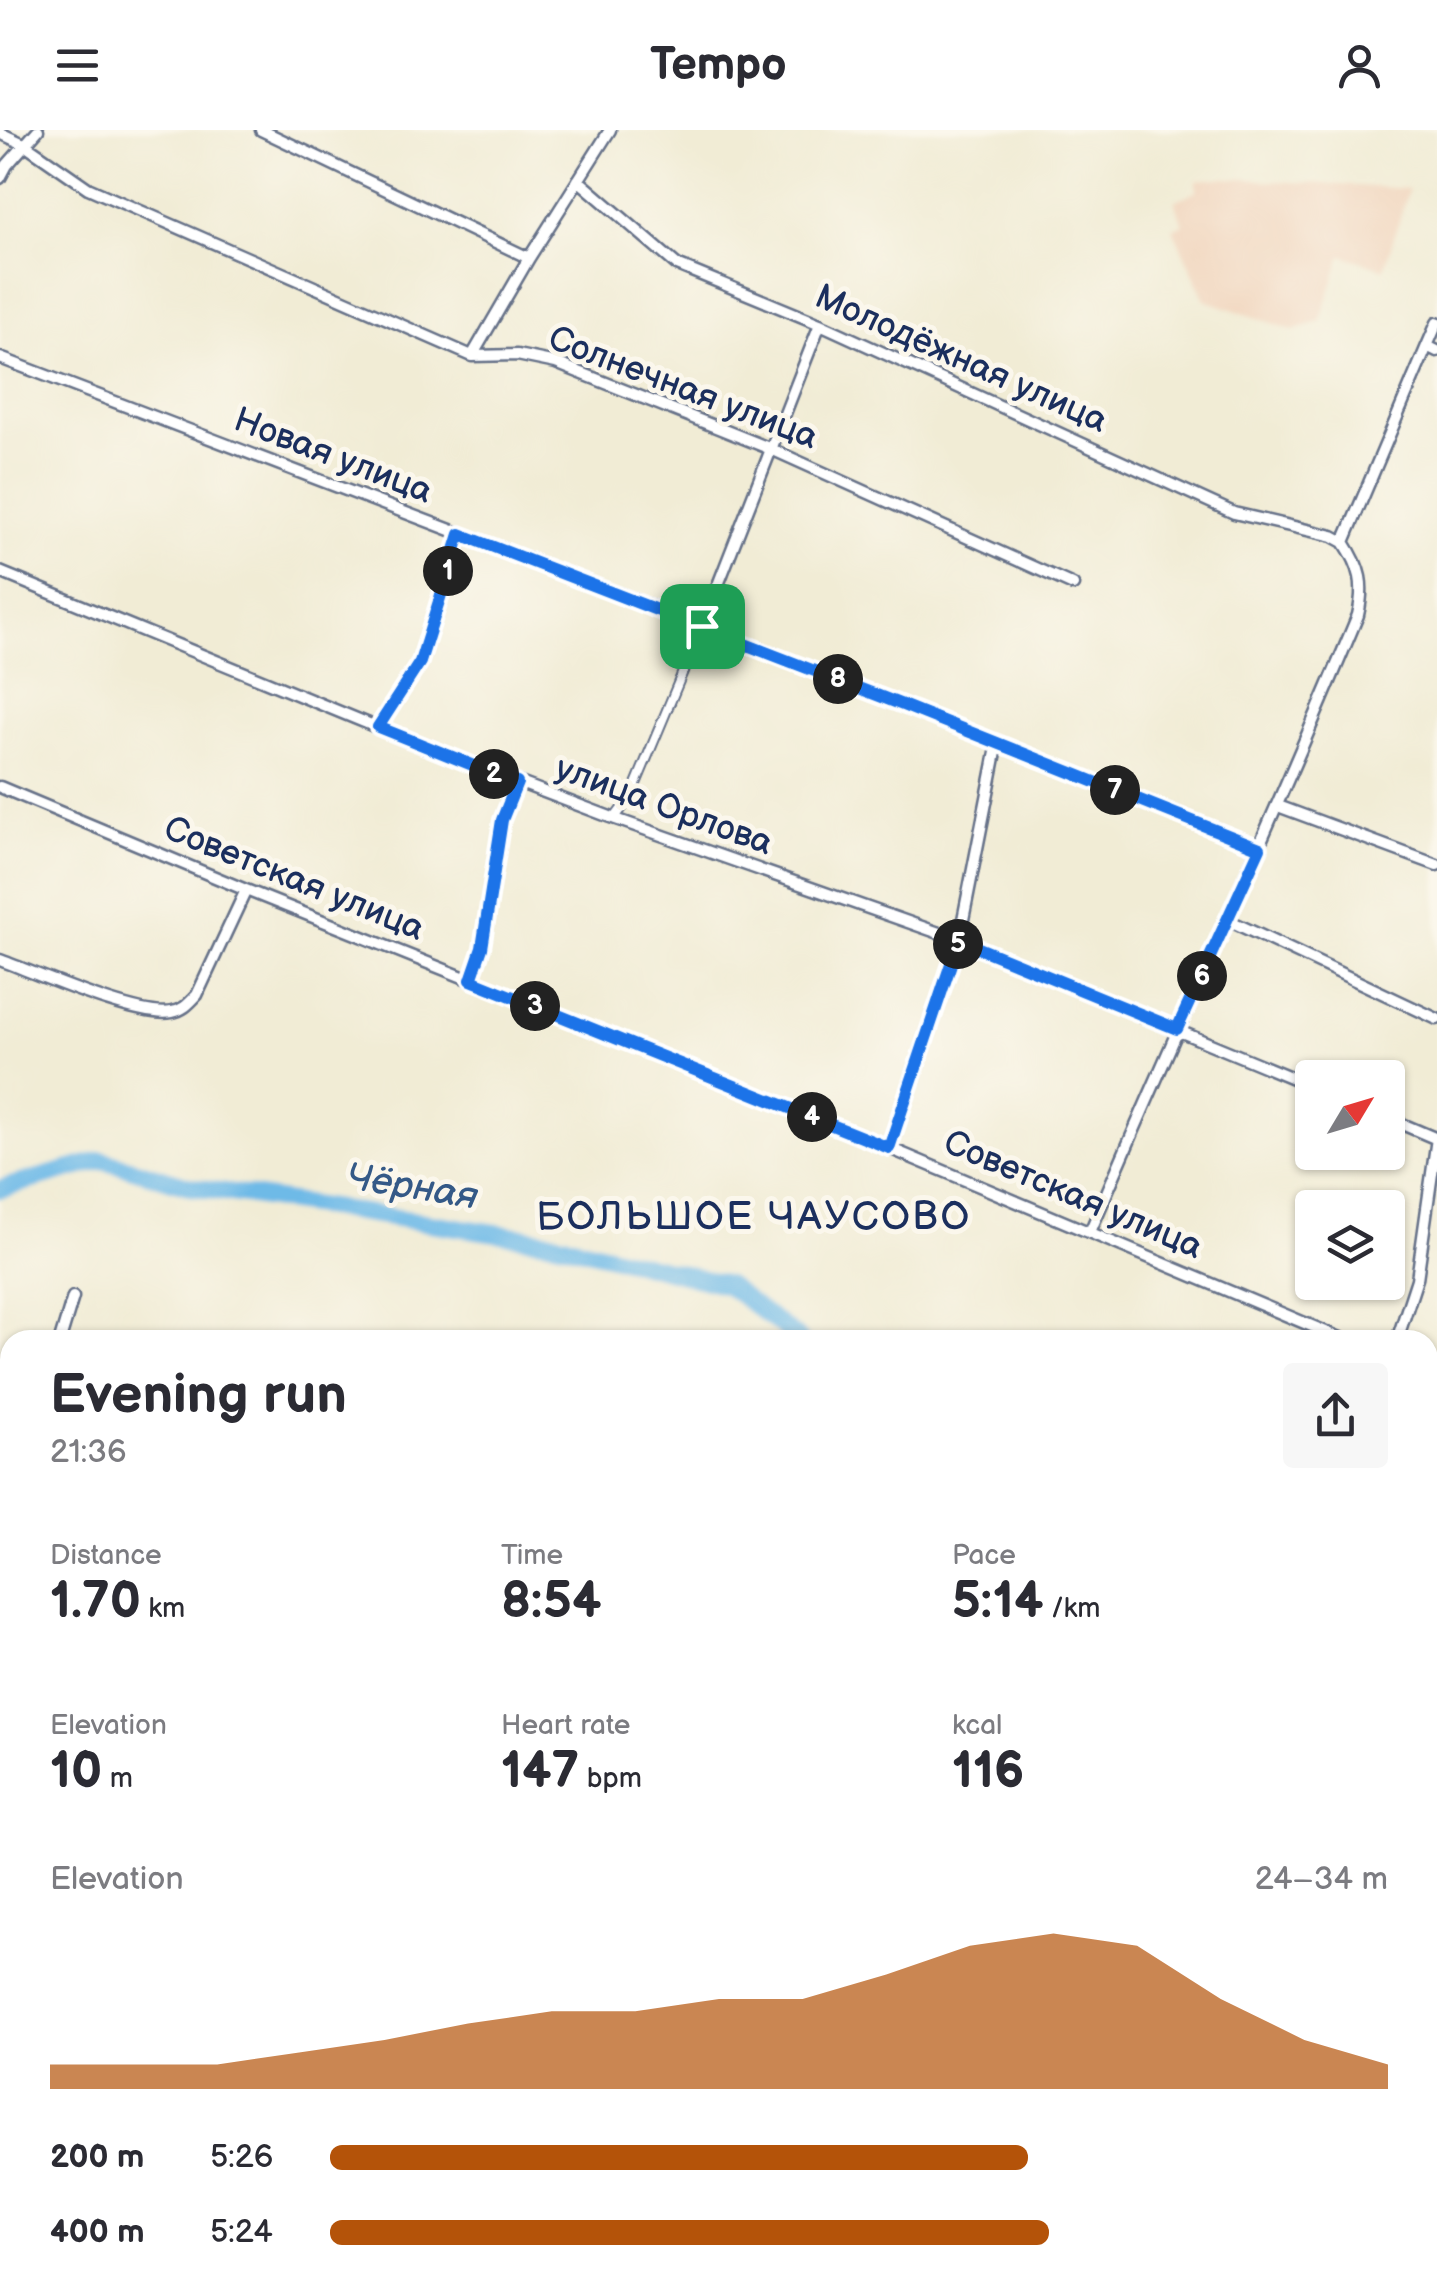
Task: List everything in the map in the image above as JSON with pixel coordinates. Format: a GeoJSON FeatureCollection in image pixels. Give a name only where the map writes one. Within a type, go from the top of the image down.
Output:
{"type":"FeatureCollection","features":[{"type":"Feature","properties":{"kind":"street"},"geometry":{"type":"LineString","coordinates":[[0,178],[38,130]]}},
{"type":"Feature","properties":{"kind":"street"},"geometry":{"type":"LineString","coordinates":[[262,130],[528,258]]}},
{"type":"Feature","properties":{"kind":"street"},"geometry":{"type":"LineString","coordinates":[[472,356],[528,258],[610,130]]}},
{"type":"Feature","properties":{"kind":"street","name":"Солнечная улица"},"geometry":{"type":"LineString","coordinates":[[0,134],[26,145],[88,188],[472,356],[539,358],[772,449],[1073,585]]}},
{"type":"Feature","properties":{"kind":"street","name":"Молодёжная улица"},"geometry":{"type":"LineString","coordinates":[[578,180],[678,265],[820,324],[1234,513],[1344,542]]}},
{"type":"Feature","properties":{"kind":"street"},"geometry":{"type":"LineString","coordinates":[[1090,1232],[1358,615],[1363,592],[1361,568],[1344,542],[1432,349],[1437,323]]}},
{"type":"Feature","properties":{"kind":"street"},"geometry":{"type":"LineString","coordinates":[[614,818],[631,796],[702,626],[820,324]]}},
{"type":"Feature","properties":{"kind":"street","name":"Новая улица"},"geometry":{"type":"LineString","coordinates":[[0,358],[702,626],[1260,848]]}},
{"type":"Feature","properties":{"kind":"street"},"geometry":{"type":"LineString","coordinates":[[378,727],[420,662],[460,534]]}},
{"type":"Feature","properties":{"kind":"street","name":"улица Орлова"},"geometry":{"type":"LineString","coordinates":[[0,572],[517,783],[959,940],[1295,1079]]}},
{"type":"Feature","properties":{"kind":"street"},"geometry":{"type":"LineString","coordinates":[[889,1148],[959,940],[998,742]]}},
{"type":"Feature","properties":{"kind":"street"},"geometry":{"type":"LineString","coordinates":[[471,980],[482,948],[502,820],[517,783]]}},
{"type":"Feature","properties":{"kind":"street","name":"Советская улица"},"geometry":{"type":"LineString","coordinates":[[0,787],[889,1148],[1321,1330]]}},
{"type":"Feature","properties":{"kind":"street"},"geometry":{"type":"LineString","coordinates":[[1278,806],[1437,865]]}},
{"type":"Feature","properties":{"kind":"street"},"geometry":{"type":"LineString","coordinates":[[0,960],[141,1010],[168,1014],[185,1008],[197,995],[246,890]]}},
{"type":"Feature","properties":{"kind":"street"},"geometry":{"type":"LineString","coordinates":[[1228,920],[1437,1020]]}},
{"type":"Feature","properties":{"kind":"street"},"geometry":{"type":"LineString","coordinates":[[1401,1330],[1417,1279],[1437,1139],[1405,1125]]}},
{"type":"Feature","properties":{"kind":"street"},"geometry":{"type":"LineString","coordinates":[[63,1330],[73,1298]]}},
{"type":"Feature","properties":{"kind":"shaded area"},"geometry":{"type":"Polygon","coordinates":[[[1222,178],[1409,189],[1384,269],[1342,255],[1320,322],[1293,330],[1205,300],[1173,229],[1183,224],[1175,201],[1197,191],[1197,180],[1222,178]]]}},
{"type":"Feature","properties":{"kind":"waterway","name":"Чёрная"},"geometry":{"type":"LineString","coordinates":[[0,1189],[103,1160],[192,1187],[556,1242],[727,1285],[787,1330]]}},
{"type":"Feature","properties":{"kind":"district","name":"БОЛЬШОЕ ЧАУСОВО"},"geometry":{"type":"Point","coordinates":[754,1217]}},
{"type":"Feature","properties":{"kind":"route"},"geometry":{"type":"LineString","coordinates":[[460,534],[702,626],[1260,848],[1177,1029],[959,940],[889,1148],[471,980],[482,948],[502,820],[517,783],[378,727],[420,662],[460,534]]}}]}
